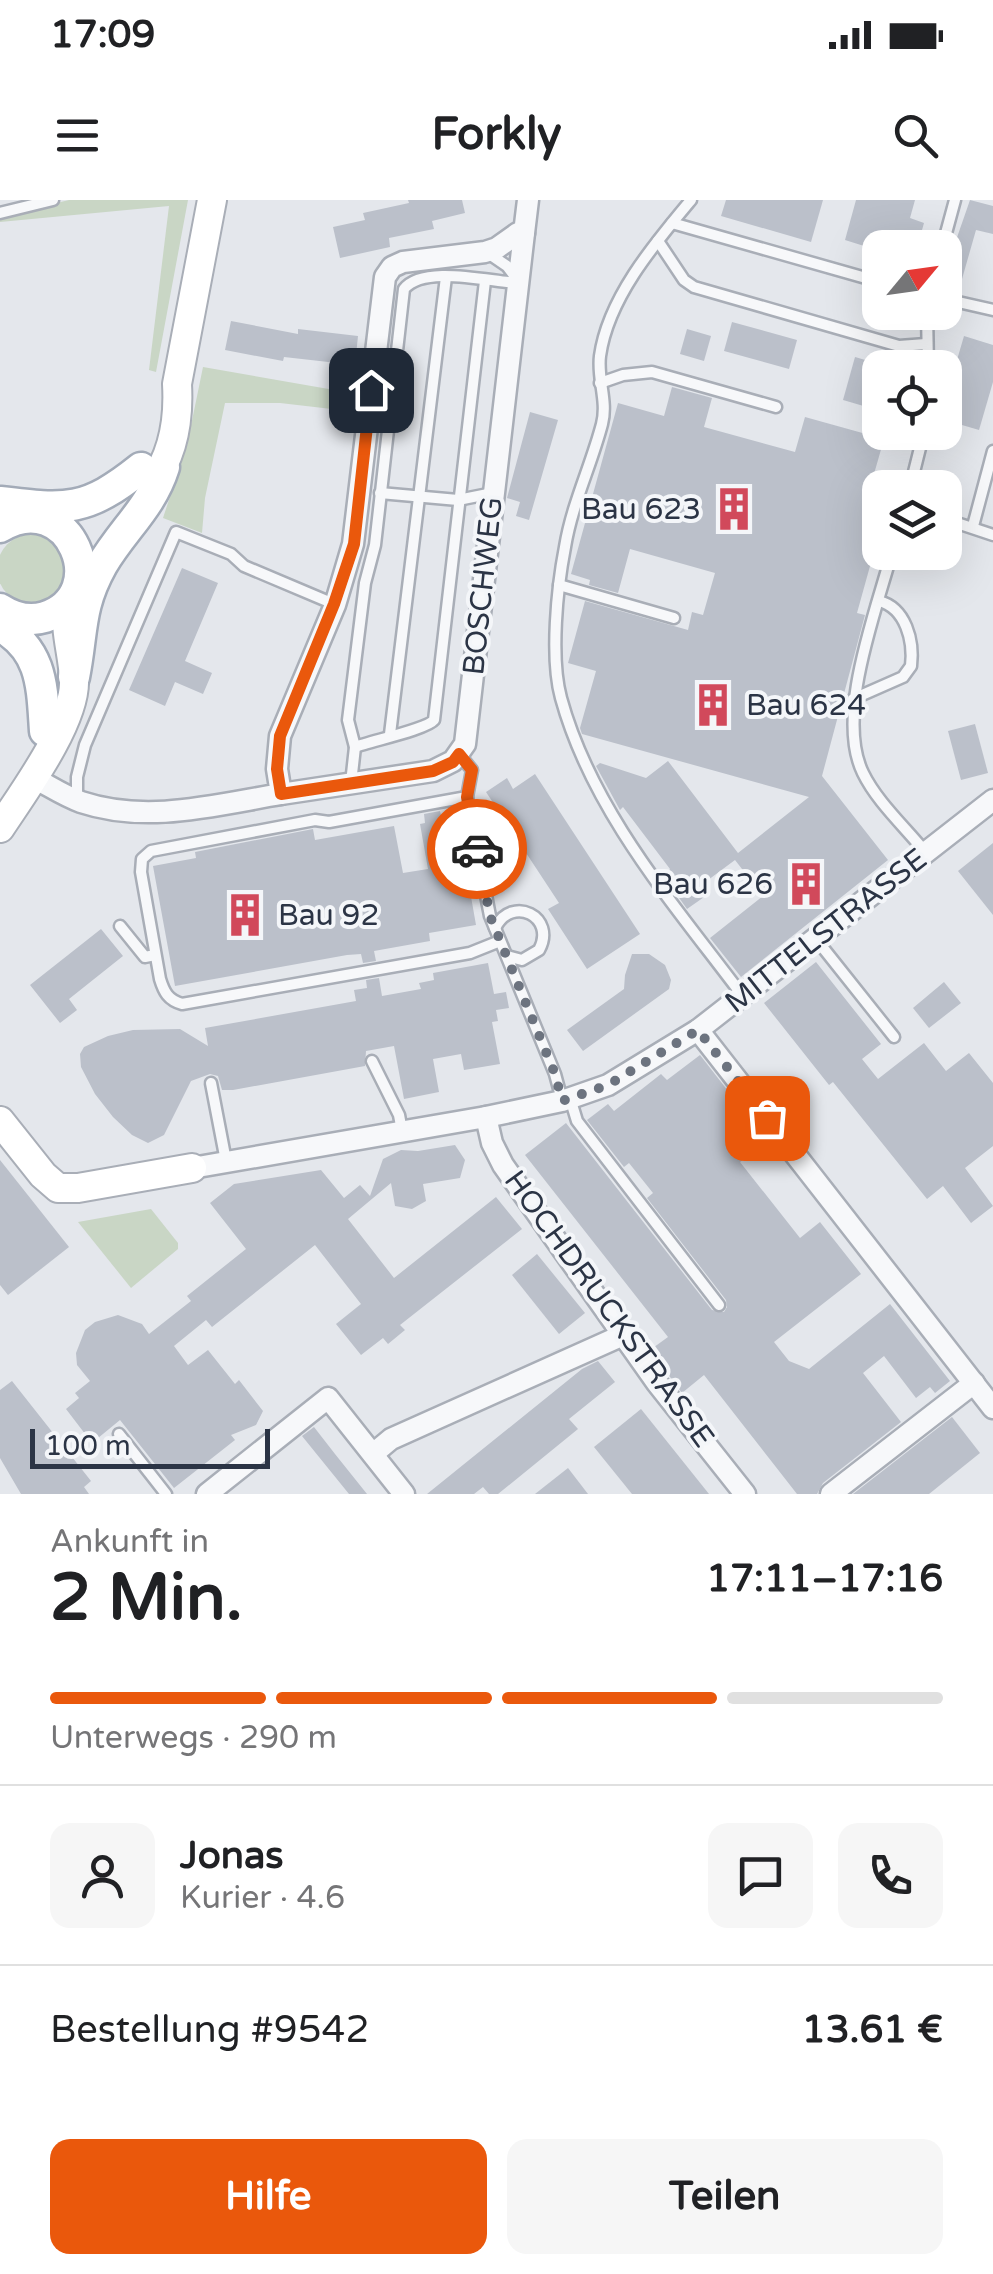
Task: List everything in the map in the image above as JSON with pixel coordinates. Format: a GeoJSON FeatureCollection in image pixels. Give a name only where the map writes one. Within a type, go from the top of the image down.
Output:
{"type":"FeatureCollection","features":[{"type":"Feature","properties":{"kind":"main road"},"geometry":{"type":"LineString","coordinates":[[28,518],[86,503],[153,468],[156,492],[109,554],[86,599],[78,630],[74,677]]}},
{"type":"Feature","properties":{"kind":"main road"},"geometry":{"type":"LineString","coordinates":[[0,503],[63,530],[79,557],[74,591],[42,618],[3,617]]}},
{"type":"Feature","properties":{"kind":"main road"},"geometry":{"type":"LineString","coordinates":[[3,617],[38,666],[45,731]]}},
{"type":"Feature","properties":{"kind":"street"},"geometry":{"type":"LineString","coordinates":[[0,828],[70,710],[74,677],[66,636],[74,591],[153,468],[177,384],[212,200]]}},
{"type":"Feature","properties":{"kind":"street","name":"BOSCHWEG"},"geometry":{"type":"LineString","coordinates":[[459,754],[468,733],[528,201]]}},
{"type":"Feature","properties":{"kind":"street"},"geometry":{"type":"LineString","coordinates":[[281,794],[277,769],[280,736],[354,544],[385,277],[392,266],[403,262],[485,252],[518,232],[524,233]]}},
{"type":"Feature","properties":{"kind":"street"},"geometry":{"type":"LineString","coordinates":[[36,771],[45,731]]}},
{"type":"Feature","properties":{"kind":"street"},"geometry":{"type":"LineString","coordinates":[[36,771],[77,801],[128,812],[162,812],[433,771],[453,762],[459,754]]}},
{"type":"Feature","properties":{"kind":"street","name":"MITTELSTRASSE"},"geometry":{"type":"LineString","coordinates":[[192,1168],[486,1117],[566,1100],[608,1085],[698,1030],[993,800]]}},
{"type":"Feature","properties":{"kind":"street"},"geometry":{"type":"LineString","coordinates":[[698,1030],[993,1408]]}},
{"type":"Feature","properties":{"kind":"street","name":"HOCHDRUCKSTRASSE"},"geometry":{"type":"LineString","coordinates":[[486,1117],[492,1143],[503,1165],[657,1383],[745,1494]]}},
{"type":"Feature","properties":{"kind":"street"},"geometry":{"type":"LineString","coordinates":[[0,1120],[42,1174],[58,1188],[192,1168]]}},
{"type":"Feature","properties":{"kind":"street"},"geometry":{"type":"LineString","coordinates":[[372,1454],[391,1439],[623,1335]]}},
{"type":"Feature","properties":{"kind":"street"},"geometry":{"type":"LineString","coordinates":[[830,1494],[974,1383]]}},
{"type":"Feature","properties":{"kind":"street"},"geometry":{"type":"LineString","coordinates":[[207,1494],[328,1398],[404,1494]]}},
{"type":"Feature","properties":{"kind":"lane"},"geometry":{"type":"LineString","coordinates":[[0,213],[53,200]]}},
{"type":"Feature","properties":{"kind":"lane"},"geometry":{"type":"LineString","coordinates":[[691,200],[630,284],[603,342],[602,423],[572,510],[559,586],[556,642],[560,696],[590,772],[630,846],[742,996]]}},
{"type":"Feature","properties":{"kind":"lane"},"geometry":{"type":"LineString","coordinates":[[947,230],[955,200]]}},
{"type":"Feature","properties":{"kind":"lane"},"geometry":{"type":"LineString","coordinates":[[672,223],[862,277]]}},
{"type":"Feature","properties":{"kind":"lane"},"geometry":{"type":"LineString","coordinates":[[658,241],[684,280],[694,288],[898,346],[926,344]]}},
{"type":"Feature","properties":{"kind":"lane"},"geometry":{"type":"LineString","coordinates":[[485,252],[507,266],[518,283]]}},
{"type":"Feature","properties":{"kind":"lane"},"geometry":{"type":"LineString","coordinates":[[351,784],[355,747],[348,720],[404,289],[419,277],[518,283]]}},
{"type":"Feature","properties":{"kind":"lane"},"geometry":{"type":"LineString","coordinates":[[390,734],[446,277]]}},
{"type":"Feature","properties":{"kind":"lane"},"geometry":{"type":"LineString","coordinates":[[355,747],[390,734],[428,727],[434,720],[484,281]]}},
{"type":"Feature","properties":{"kind":"lane"},"geometry":{"type":"LineString","coordinates":[[962,303],[993,310]]}},
{"type":"Feature","properties":{"kind":"lane"},"geometry":{"type":"LineString","coordinates":[[926,350],[927,330]]}},
{"type":"Feature","properties":{"kind":"lane"},"geometry":{"type":"LineString","coordinates":[[600,384],[623,375],[652,372],[776,407]]}},
{"type":"Feature","properties":{"kind":"lane"},"geometry":{"type":"LineString","coordinates":[[972,526],[993,451]]}},
{"type":"Feature","properties":{"kind":"lane"},"geometry":{"type":"LineString","coordinates":[[380,493],[458,500],[493,493]]}},
{"type":"Feature","properties":{"kind":"lane"},"geometry":{"type":"LineString","coordinates":[[962,523],[993,534]]}},
{"type":"Feature","properties":{"kind":"lane"},"geometry":{"type":"LineString","coordinates":[[77,801],[77,776],[85,746],[176,532],[334,604]]}},
{"type":"Feature","properties":{"kind":"lane"},"geometry":{"type":"LineString","coordinates":[[887,570],[853,699],[856,755],[864,776],[926,854]]}},
{"type":"Feature","properties":{"kind":"lane"},"geometry":{"type":"LineString","coordinates":[[559,586],[674,618]]}},
{"type":"Feature","properties":{"kind":"lane"},"geometry":{"type":"LineString","coordinates":[[853,699],[903,677],[911,666],[909,634],[899,612],[879,601]]}},
{"type":"Feature","properties":{"kind":"lane"},"geometry":{"type":"LineString","coordinates":[[459,754],[472,770],[467,797],[495,928],[566,1100],[577,1121],[719,1305]]}},
{"type":"Feature","properties":{"kind":"lane"},"geometry":{"type":"LineString","coordinates":[[467,797],[150,851],[142,859],[140,872],[164,992],[173,1002],[182,1004],[470,954],[500,941]]}},
{"type":"Feature","properties":{"kind":"lane"},"geometry":{"type":"LineString","coordinates":[[495,928],[513,911],[527,911],[541,923],[544,932],[539,950],[522,960],[506,956]]}},
{"type":"Feature","properties":{"kind":"lane"},"geometry":{"type":"LineString","coordinates":[[120,926],[146,957],[156,955]]}},
{"type":"Feature","properties":{"kind":"lane"},"geometry":{"type":"LineString","coordinates":[[816,939],[894,1037]]}},
{"type":"Feature","properties":{"kind":"lane"},"geometry":{"type":"LineString","coordinates":[[372,1061],[399,1115],[402,1132]]}},
{"type":"Feature","properties":{"kind":"lane"},"geometry":{"type":"LineString","coordinates":[[210,1084],[226,1162]]}},
{"type":"Feature","properties":{"kind":"lane"},"geometry":{"type":"LineString","coordinates":[[118,1434],[166,1494]]}},
{"type":"Feature","properties":{"kind":"green space"},"geometry":{"type":"Polygon","coordinates":[[[69,200],[188,200],[156,372],[149,370],[169,206],[0,222],[0,217],[69,200]]]}},
{"type":"Feature","properties":{"kind":"green space"},"geometry":{"type":"Polygon","coordinates":[[[203,367],[363,395],[362,403],[350,402],[349,411],[280,403],[225,403],[205,498],[202,533],[163,518],[187,445],[203,367]]]}},
{"type":"Feature","properties":{"kind":"green space"},"geometry":{"type":"Polygon","coordinates":[[[18,536],[46,536],[65,555],[65,583],[46,602],[18,602],[-1,583],[-1,555],[18,536]]]}},
{"type":"Feature","properties":{"kind":"green space"},"geometry":{"type":"Polygon","coordinates":[[[151,1209],[178,1243],[178,1249],[131,1288],[78,1222],[151,1209]]]}},
{"type":"Feature","properties":{"kind":"building"},"geometry":{"type":"Polygon","coordinates":[[[408,200],[462,200],[465,213],[432,221],[434,229],[389,238],[390,247],[340,258],[333,227],[365,220],[363,213],[409,203],[408,200]]]}},
{"type":"Feature","properties":{"kind":"building"},"geometry":{"type":"Polygon","coordinates":[[[726,200],[823,200],[811,242],[721,216],[726,200]]]}},
{"type":"Feature","properties":{"kind":"building"},"geometry":{"type":"Polygon","coordinates":[[[856,200],[915,200],[910,218],[924,223],[922,230],[862,230],[862,245],[845,240],[856,200]]]}},
{"type":"Feature","properties":{"kind":"building"},"geometry":{"type":"Polygon","coordinates":[[[970,200],[993,206],[993,234],[976,230],[962,279],[962,230],[970,200]]]}},
{"type":"Feature","properties":{"kind":"building"},"geometry":{"type":"Polygon","coordinates":[[[231,321],[298,334],[298,329],[358,336],[355,365],[284,357],[283,361],[225,350],[231,321]]]}},
{"type":"Feature","properties":{"kind":"building"},"geometry":{"type":"Polygon","coordinates":[[[732,322],[797,340],[789,369],[724,351],[732,322]]]}},
{"type":"Feature","properties":{"kind":"building"},"geometry":{"type":"Polygon","coordinates":[[[687,329],[711,336],[704,361],[680,354],[687,329]]]}},
{"type":"Feature","properties":{"kind":"building"},"geometry":{"type":"Polygon","coordinates":[[[964,336],[993,345],[993,382],[979,430],[962,425],[960,350],[964,336]]]}},
{"type":"Feature","properties":{"kind":"building"},"geometry":{"type":"Polygon","coordinates":[[[855,357],[862,359],[862,406],[843,400],[855,357]]]}},
{"type":"Feature","properties":{"kind":"building"},"geometry":{"type":"Polygon","coordinates":[[[672,387],[712,398],[704,427],[795,452],[805,417],[862,433],[862,450],[881,450],[875,470],[862,470],[862,570],[869,570],[857,613],[865,615],[822,776],[888,860],[741,977],[710,938],[763,896],[735,860],[700,886],[707,895],[687,909],[665,878],[670,869],[623,807],[620,810],[596,766],[600,763],[646,778],[668,761],[738,853],[809,797],[582,734],[580,728],[596,671],[568,663],[585,601],[688,630],[692,612],[703,615],[715,573],[630,549],[618,593],[589,585],[590,580],[571,574],[618,403],[664,416],[672,387]]]}},
{"type":"Feature","properties":{"kind":"building"},"geometry":{"type":"Polygon","coordinates":[[[530,412],[558,420],[529,520],[516,516],[520,502],[507,498],[530,412]]]}},
{"type":"Feature","properties":{"kind":"building"},"geometry":{"type":"Polygon","coordinates":[[[182,568],[218,583],[185,661],[212,673],[203,694],[175,682],[165,706],[129,690],[182,568]]]}},
{"type":"Feature","properties":{"kind":"building"},"geometry":{"type":"Polygon","coordinates":[[[975,724],[988,773],[961,780],[948,731],[975,724]]]}},
{"type":"Feature","properties":{"kind":"building"},"geometry":{"type":"Polygon","coordinates":[[[535,774],[640,934],[587,969],[548,909],[559,903],[486,792],[507,778],[513,789],[535,774]]]}},
{"type":"Feature","properties":{"kind":"building"},"geometry":{"type":"Polygon","coordinates":[[[440,811],[442,820],[457,817],[476,925],[429,933],[430,941],[374,951],[376,961],[363,963],[361,954],[347,955],[175,986],[153,866],[196,858],[195,852],[313,829],[315,840],[394,826],[403,873],[428,869],[420,824],[425,823],[424,814],[440,811]]]}},
{"type":"Feature","properties":{"kind":"building"},"geometry":{"type":"Polygon","coordinates":[[[993,843],[993,915],[958,871],[993,843]]]}},
{"type":"Feature","properties":{"kind":"building"},"geometry":{"type":"Polygon","coordinates":[[[101,929],[123,956],[69,999],[77,1010],[60,1023],[30,985],[101,929]]]}},
{"type":"Feature","properties":{"kind":"building"},"geometry":{"type":"Polygon","coordinates":[[[632,954],[649,954],[665,965],[671,980],[669,989],[583,1051],[567,1030],[624,989],[632,954]]]}},
{"type":"Feature","properties":{"kind":"building"},"geometry":{"type":"Polygon","coordinates":[[[816,962],[881,1044],[862,1059],[878,1079],[924,1043],[946,1071],[969,1053],[993,1083],[993,1146],[965,1168],[993,1206],[971,1223],[943,1186],[927,1199],[764,1003],[816,962]]]}},
{"type":"Feature","properties":{"kind":"building"},"geometry":{"type":"Polygon","coordinates":[[[488,963],[494,994],[506,992],[509,1008],[496,1010],[498,1021],[492,1022],[500,1064],[464,1070],[461,1054],[433,1059],[439,1092],[404,1099],[394,1046],[366,1051],[365,1066],[233,1090],[222,1090],[218,1076],[210,1074],[191,1081],[164,1135],[148,1143],[132,1135],[113,1117],[81,1067],[84,1047],[108,1036],[133,1030],[180,1029],[208,1046],[205,1028],[356,1001],[354,990],[367,988],[366,980],[379,978],[382,996],[421,989],[419,983],[434,980],[433,973],[488,963]]]}},
{"type":"Feature","properties":{"kind":"building"},"geometry":{"type":"Polygon","coordinates":[[[944,982],[961,1003],[929,1028],[913,1008],[944,982]]]}},
{"type":"Feature","properties":{"kind":"building"},"geometry":{"type":"Polygon","coordinates":[[[700,1055],[767,1141],[740,1162],[800,1238],[820,1222],[861,1274],[774,1342],[789,1361],[809,1369],[890,1304],[950,1381],[935,1393],[930,1387],[916,1398],[884,1356],[863,1373],[901,1422],[823,1483],[817,1494],[797,1494],[704,1375],[682,1393],[650,1350],[668,1337],[525,1155],[566,1123],[712,1310],[724,1312],[726,1300],[647,1198],[653,1193],[629,1163],[624,1167],[587,1120],[608,1104],[614,1111],[661,1074],[667,1080],[700,1055]]]}},
{"type":"Feature","properties":{"kind":"building"},"geometry":{"type":"Polygon","coordinates":[[[455,1145],[465,1160],[460,1178],[423,1184],[426,1201],[412,1209],[395,1206],[391,1183],[348,1219],[394,1278],[496,1197],[522,1229],[400,1325],[405,1330],[388,1344],[383,1338],[361,1355],[336,1324],[361,1304],[315,1245],[212,1327],[206,1320],[174,1346],[188,1365],[208,1350],[263,1411],[256,1425],[231,1435],[235,1440],[174,1488],[120,1420],[92,1443],[66,1409],[79,1398],[75,1393],[90,1381],[77,1365],[76,1353],[85,1330],[95,1322],[118,1315],[142,1324],[149,1334],[191,1301],[187,1296],[246,1249],[210,1203],[234,1184],[321,1170],[344,1198],[360,1185],[370,1196],[383,1159],[401,1150],[455,1145]]]}},
{"type":"Feature","properties":{"kind":"building"},"geometry":{"type":"Polygon","coordinates":[[[0,1160],[69,1247],[8,1295],[0,1285],[0,1160]]]}},
{"type":"Feature","properties":{"kind":"building"},"geometry":{"type":"Polygon","coordinates":[[[537,1254],[585,1313],[559,1334],[512,1275],[537,1254]]]}},
{"type":"Feature","properties":{"kind":"building"},"geometry":{"type":"Polygon","coordinates":[[[598,1361],[615,1382],[569,1419],[578,1429],[498,1494],[489,1494],[483,1487],[474,1494],[427,1494],[582,1369],[598,1361]]]}},
{"type":"Feature","properties":{"kind":"building"},"geometry":{"type":"Polygon","coordinates":[[[12,1381],[91,1481],[84,1487],[89,1494],[21,1494],[0,1458],[0,1390],[12,1381]]]}},
{"type":"Feature","properties":{"kind":"building"},"geometry":{"type":"Polygon","coordinates":[[[641,1409],[709,1494],[632,1494],[594,1447],[641,1409]]]}},
{"type":"Feature","properties":{"kind":"building"},"geometry":{"type":"Polygon","coordinates":[[[952,1417],[980,1453],[929,1494],[853,1494],[952,1417]]]}},
{"type":"Feature","properties":{"kind":"building"},"geometry":{"type":"Polygon","coordinates":[[[314,1427],[367,1494],[349,1494],[302,1436],[314,1427]]]}},
{"type":"Feature","properties":{"kind":"building"},"geometry":{"type":"Polygon","coordinates":[[[568,1468],[588,1494],[535,1494],[568,1468]]]}},
{"type":"Feature","properties":{"kind":"way so far"},"geometry":{"type":"LineString","coordinates":[[477,849],[490,916],[555,1074],[562,1101],[637,1070],[698,1030],[767,1118]]}},
{"type":"Feature","properties":{"kind":"place","name":"Bau 623"},"geometry":{"type":"Point","coordinates":[734,509]}},
{"type":"Feature","properties":{"kind":"place","name":"Bau 624"},"geometry":{"type":"Point","coordinates":[713,705]}},
{"type":"Feature","properties":{"kind":"place","name":"Bau 626"},"geometry":{"type":"Point","coordinates":[806,884]}},
{"type":"Feature","properties":{"kind":"place","name":"Bau 92"},"geometry":{"type":"Point","coordinates":[245,915]}},
{"type":"Feature","properties":{"kind":"route"},"geometry":{"type":"LineString","coordinates":[[371,390],[354,544],[280,736],[277,769],[281,794],[433,771],[453,762],[459,754],[472,770],[467,797],[477,849]]}}]}
